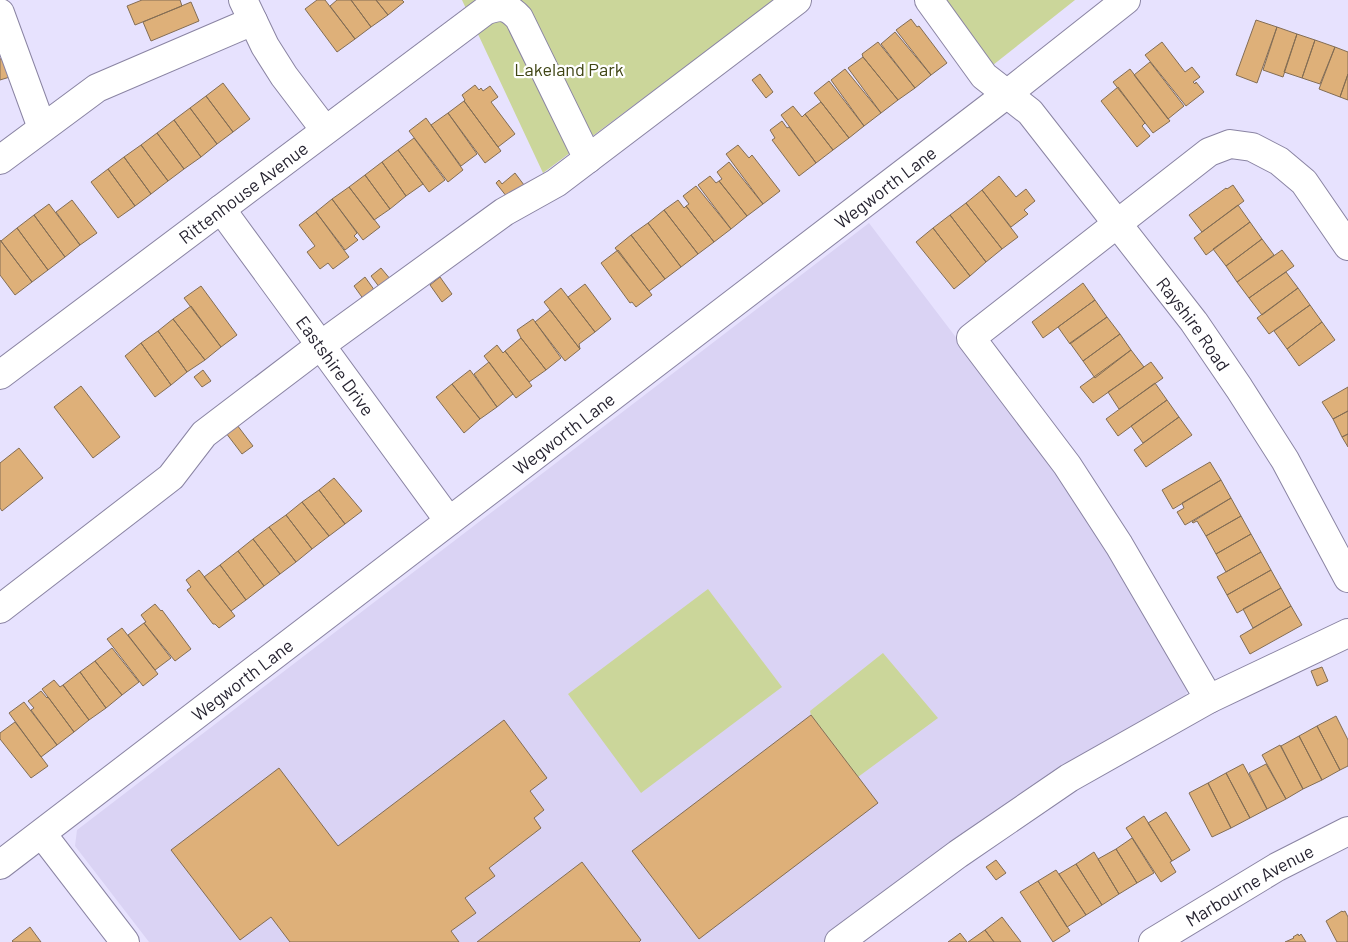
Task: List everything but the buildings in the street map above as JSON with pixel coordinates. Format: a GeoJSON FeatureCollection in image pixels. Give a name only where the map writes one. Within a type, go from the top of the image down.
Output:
{"type":"FeatureCollection","features":[{"type":"Feature","properties":{"kind":"street"},"geometry":{"type":"LineString","coordinates":[[0,609],[171,477],[204,434],[321,345],[504,212],[556,183],[798,0]]}},
{"type":"Feature","properties":{"kind":"street","name":"Rayshire Road"},"geometry":{"type":"LineString","coordinates":[[929,0],[984,76],[1030,112],[1118,222],[1194,322],[1285,460],[1348,578]]}},
{"type":"Feature","properties":{"kind":"street","name":"Wegworth Lane"},"geometry":{"type":"LineString","coordinates":[[0,865],[1007,94],[1126,0]]}},
{"type":"Feature","properties":{"kind":"street","name":"Rittenhouse Avenue"},"geometry":{"type":"LineString","coordinates":[[1,373],[485,11],[498,6],[507,8],[519,18],[588,159]]}},
{"type":"Feature","properties":{"kind":"street"},"geometry":{"type":"LineString","coordinates":[[0,160],[97,88],[248,11],[284,76],[325,130]]}},
{"type":"Feature","properties":{"kind":"street"},"geometry":{"type":"LineString","coordinates":[[0,13],[42,128]]}},
{"type":"Feature","properties":{"kind":"street"},"geometry":{"type":"LineString","coordinates":[[1209,699],[1119,545],[1067,464],[971,338],[1209,152],[1230,144],[1252,147],[1279,161],[1304,182],[1348,246]]}},
{"type":"Feature","properties":{"kind":"street","name":"Eastshire Drive"},"geometry":{"type":"LineString","coordinates":[[221,209],[449,521]]}},
{"type":"Feature","properties":{"kind":"street"},"geometry":{"type":"LineString","coordinates":[[839,942],[958,854],[1069,778],[1209,699],[1348,633]]}},
{"type":"Feature","properties":{"kind":"street","name":"Marbourne Avenue"},"geometry":{"type":"LineString","coordinates":[[1153,942],[1277,868],[1348,831]]}},
{"type":"Feature","properties":{"kind":"street"},"geometry":{"type":"LineString","coordinates":[[42,834],[125,942]]}},
{"type":"Feature","properties":{"kind":"shaded area"},"geometry":{"type":"Polygon","coordinates":[[[869,223],[1056,469],[1110,552],[1190,686],[1181,704],[954,843],[825,942],[149,942],[75,846],[77,830],[869,223]]]}},
{"type":"Feature","properties":{"kind":"green space","name":"Lakeland Park"},"geometry":{"type":"Polygon","coordinates":[[[462,0],[775,0],[543,173],[462,0]]]}},
{"type":"Feature","properties":{"kind":"green space"},"geometry":{"type":"Polygon","coordinates":[[[943,0],[1075,0],[993,65],[943,0]]]}},
{"type":"Feature","properties":{"kind":"green space"},"geometry":{"type":"Polygon","coordinates":[[[708,589],[782,687],[641,793],[568,694],[708,589]]]}},
{"type":"Feature","properties":{"kind":"green space"},"geometry":{"type":"Polygon","coordinates":[[[883,653],[938,718],[858,777],[811,715],[810,711],[883,653]]]}}]}
